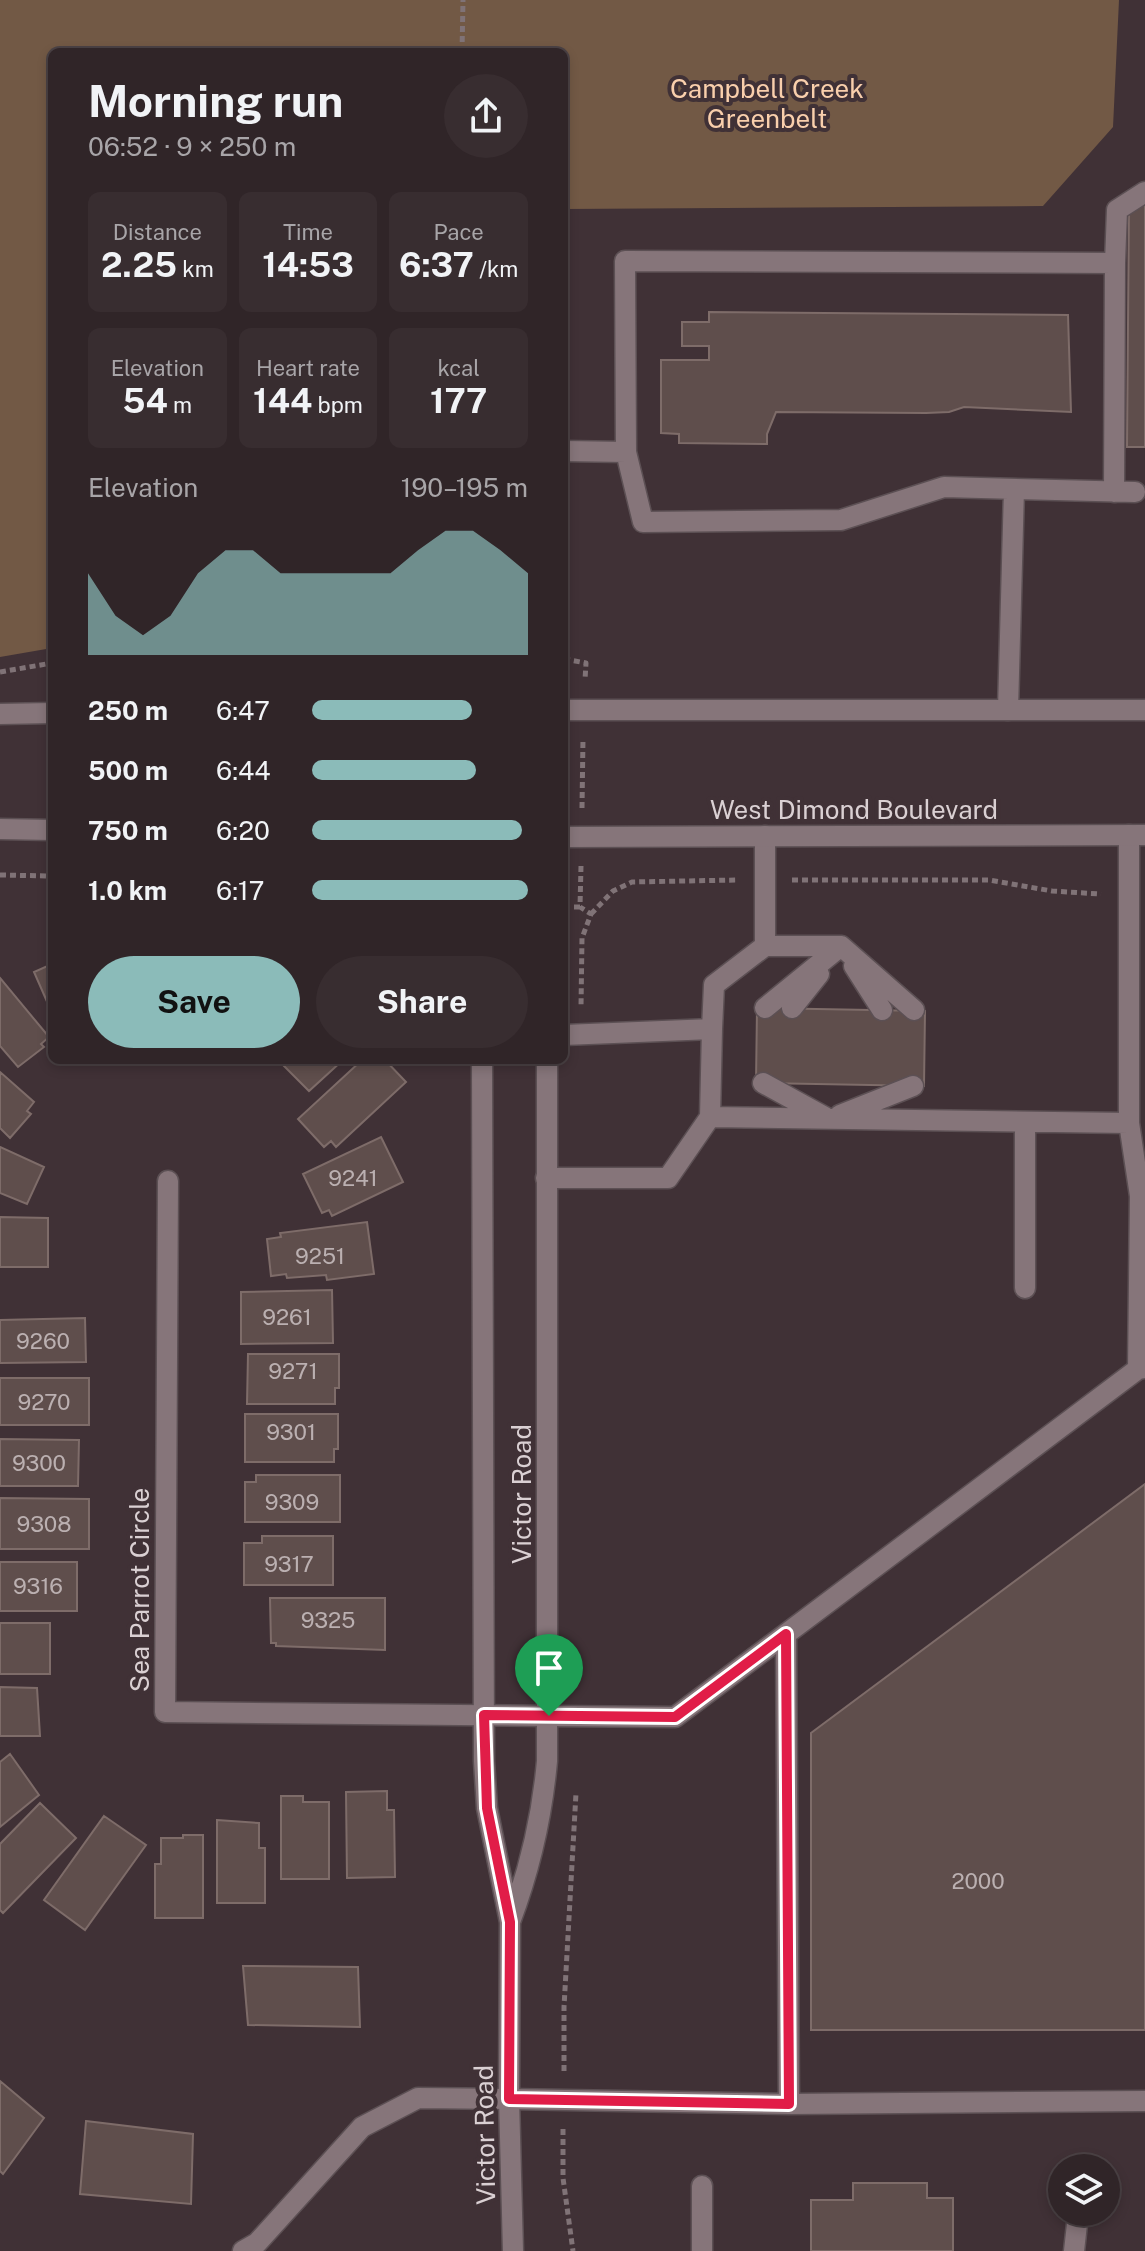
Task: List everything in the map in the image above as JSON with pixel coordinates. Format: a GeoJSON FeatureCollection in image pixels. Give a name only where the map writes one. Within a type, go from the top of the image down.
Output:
{"type":"FeatureCollection","features":[{"type":"Feature","properties":{"kind":"street"},"geometry":{"type":"LineString","coordinates":[[1114,492],[1117,210],[1145,192]]}},
{"type":"Feature","properties":{"kind":"street"},"geometry":{"type":"LineString","coordinates":[[1115,263],[625,261],[626,452],[643,522],[841,520],[944,487],[1135,492]]}},
{"type":"Feature","properties":{"kind":"street"},"geometry":{"type":"LineString","coordinates":[[568,451],[626,452]]}},
{"type":"Feature","properties":{"kind":"street"},"geometry":{"type":"LineString","coordinates":[[1008,710],[1014,489]]}},
{"type":"Feature","properties":{"kind":"street"},"geometry":{"type":"LineString","coordinates":[[568,710],[1145,710]]}},
{"type":"Feature","properties":{"kind":"street"},"geometry":{"type":"LineString","coordinates":[[0,714],[48,713]]}},
{"type":"Feature","properties":{"kind":"street"},"geometry":{"type":"LineString","coordinates":[[0,829],[48,830]]}},
{"type":"Feature","properties":{"kind":"street"},"geometry":{"type":"LineString","coordinates":[[1137,835],[1127,896],[1137,978],[1129,1123],[1140,1196],[1141,1368]]}},
{"type":"Feature","properties":{"kind":"street","name":"West Dimond Boulevard"},"geometry":{"type":"LineString","coordinates":[[568,837],[1137,835]]}},
{"type":"Feature","properties":{"kind":"street"},"geometry":{"type":"LineString","coordinates":[[765,836],[765,946]]}},
{"type":"Feature","properties":{"kind":"street"},"geometry":{"type":"LineString","coordinates":[[546,1178],[668,1178],[710,1117],[714,985],[765,946],[841,946],[914,1010]]}},
{"type":"Feature","properties":{"kind":"street"},"geometry":{"type":"LineString","coordinates":[[765,1008],[841,946]]}},
{"type":"Feature","properties":{"kind":"street"},"geometry":{"type":"LineString","coordinates":[[792,1008],[841,946]]}},
{"type":"Feature","properties":{"kind":"street"},"geometry":{"type":"LineString","coordinates":[[841,946],[882,1010]]}},
{"type":"Feature","properties":{"kind":"street"},"geometry":{"type":"LineString","coordinates":[[568,1035],[712,1029]]}},
{"type":"Feature","properties":{"kind":"street","name":"Victor Road"},"geometry":{"type":"LineString","coordinates":[[482,1064],[484,1715],[487,1808],[510,1922],[509,2099],[513,2251]]}},
{"type":"Feature","properties":{"kind":"street","name":"Victor Road"},"geometry":{"type":"LineString","coordinates":[[510,1922],[527,1877],[540,1823],[549,1716],[547,1064]]}},
{"type":"Feature","properties":{"kind":"street"},"geometry":{"type":"LineString","coordinates":[[763,1083],[828,1119]]}},
{"type":"Feature","properties":{"kind":"street"},"geometry":{"type":"LineString","coordinates":[[791,1083],[828,1119]]}},
{"type":"Feature","properties":{"kind":"street"},"geometry":{"type":"LineString","coordinates":[[828,1119],[880,1085]]}},
{"type":"Feature","properties":{"kind":"street"},"geometry":{"type":"LineString","coordinates":[[828,1119],[913,1086]]}},
{"type":"Feature","properties":{"kind":"street"},"geometry":{"type":"LineString","coordinates":[[710,1117],[1129,1123]]}},
{"type":"Feature","properties":{"kind":"street"},"geometry":{"type":"LineString","coordinates":[[1025,1123],[1025,1288]]}},
{"type":"Feature","properties":{"kind":"street","name":"Sea Parrot Circle"},"geometry":{"type":"LineString","coordinates":[[168,1181],[165,1712],[675,1717],[1141,1368]]}},
{"type":"Feature","properties":{"kind":"street"},"geometry":{"type":"LineString","coordinates":[[786,1634],[789,2104]]}},
{"type":"Feature","properties":{"kind":"street"},"geometry":{"type":"LineString","coordinates":[[243,2251],[257,2243],[362,2127],[418,2098],[789,2104],[1145,2101]]}},
{"type":"Feature","properties":{"kind":"street"},"geometry":{"type":"LineString","coordinates":[[702,2186],[702,2251]]}},
{"type":"Feature","properties":{"kind":"street"},"geometry":{"type":"LineString","coordinates":[[1074,2251],[1077,2226]]}},
{"type":"Feature","properties":{"kind":"path"},"geometry":{"type":"LineString","coordinates":[[462,48],[463,0]]}},
{"type":"Feature","properties":{"kind":"path"},"geometry":{"type":"LineString","coordinates":[[0,672],[48,664]]}},
{"type":"Feature","properties":{"kind":"path"},"geometry":{"type":"LineString","coordinates":[[0,875],[48,876]]}},
{"type":"Feature","properties":{"kind":"path"},"geometry":{"type":"LineString","coordinates":[[591,914],[613,891],[632,882],[989,880],[1052,891],[1127,896]]}},
{"type":"Feature","properties":{"kind":"path"},"geometry":{"type":"LineString","coordinates":[[568,907],[580,907]]}},
{"type":"Feature","properties":{"kind":"green space","name":"Campbell Creek Greenbelt"},"geometry":{"type":"Polygon","coordinates":[[[0,0],[1119,0],[1113,127],[1043,206],[568,209],[568,48],[48,48],[48,649],[0,657],[0,0]]]}},
{"type":"Feature","properties":{"kind":"building"},"geometry":{"type":"Polygon","coordinates":[[[1129,204],[1145,204],[1145,447],[1127,447],[1129,204]]]}},
{"type":"Feature","properties":{"kind":"building"},"geometry":{"type":"Polygon","coordinates":[[[709,312],[1068,315],[1071,412],[964,407],[949,412],[926,413],[776,412],[767,434],[767,444],[679,443],[679,434],[661,433],[661,360],[709,360],[709,346],[682,346],[682,322],[709,322],[709,312]]]}},
{"type":"Feature","properties":{"kind":"building"},"geometry":{"type":"Polygon","coordinates":[[[48,966],[48,1004],[34,972],[48,966]]]}},
{"type":"Feature","properties":{"kind":"building"},"geometry":{"type":"Polygon","coordinates":[[[0,978],[48,1038],[41,1044],[44,1047],[18,1067],[0,1046],[0,978]]]}},
{"type":"Feature","properties":{"kind":"building"},"geometry":{"type":"Polygon","coordinates":[[[757,1008],[925,1011],[924,1086],[756,1083],[757,1008]]]}},
{"type":"Feature","properties":{"kind":"building"},"geometry":{"type":"Polygon","coordinates":[[[282,1064],[339,1064],[309,1091],[282,1064]]]}},
{"type":"Feature","properties":{"kind":"building"},"geometry":{"type":"Polygon","coordinates":[[[358,1064],[389,1064],[406,1082],[336,1147],[331,1141],[324,1147],[298,1119],[358,1064]]]}},
{"type":"Feature","properties":{"kind":"building"},"geometry":{"type":"Polygon","coordinates":[[[0,1072],[34,1102],[27,1111],[31,1114],[10,1138],[0,1128],[0,1072]]]}},
{"type":"Feature","properties":{"kind":"building"},"geometry":{"type":"Polygon","coordinates":[[[381,1137],[403,1182],[332,1216],[329,1210],[322,1213],[303,1174],[381,1137]]]}},
{"type":"Feature","properties":{"kind":"building"},"geometry":{"type":"Polygon","coordinates":[[[0,1147],[44,1167],[27,1204],[0,1193],[0,1147]]]}},
{"type":"Feature","properties":{"kind":"building"},"geometry":{"type":"Polygon","coordinates":[[[0,1217],[48,1218],[48,1267],[0,1267],[0,1217]]]}},
{"type":"Feature","properties":{"kind":"building"},"geometry":{"type":"Polygon","coordinates":[[[367,1222],[374,1274],[327,1280],[326,1275],[271,1276],[267,1239],[281,1237],[280,1233],[367,1222]]]}},
{"type":"Feature","properties":{"kind":"building"},"geometry":{"type":"Polygon","coordinates":[[[332,1290],[333,1343],[241,1344],[241,1292],[332,1290]]]}},
{"type":"Feature","properties":{"kind":"building"},"geometry":{"type":"Polygon","coordinates":[[[85,1318],[86,1362],[0,1363],[0,1320],[85,1318]]]}},
{"type":"Feature","properties":{"kind":"building"},"geometry":{"type":"Polygon","coordinates":[[[248,1354],[339,1354],[339,1388],[335,1388],[335,1404],[247,1404],[248,1354]]]}},
{"type":"Feature","properties":{"kind":"building"},"geometry":{"type":"Polygon","coordinates":[[[0,1378],[89,1378],[89,1425],[0,1425],[0,1378]]]}},
{"type":"Feature","properties":{"kind":"building"},"geometry":{"type":"Polygon","coordinates":[[[245,1414],[338,1414],[338,1449],[334,1449],[334,1462],[245,1462],[245,1414]]]}},
{"type":"Feature","properties":{"kind":"building"},"geometry":{"type":"Polygon","coordinates":[[[0,1439],[79,1440],[78,1486],[0,1486],[0,1439]]]}},
{"type":"Feature","properties":{"kind":"building"},"geometry":{"type":"Polygon","coordinates":[[[256,1475],[340,1475],[340,1522],[245,1522],[245,1482],[256,1482],[256,1475]]]}},
{"type":"Feature","properties":{"kind":"building"},"geometry":{"type":"Polygon","coordinates":[[[1145,1484],[1145,2030],[811,2030],[811,1733],[1145,1484]]]}},
{"type":"Feature","properties":{"kind":"building"},"geometry":{"type":"Polygon","coordinates":[[[0,1498],[89,1499],[89,1549],[0,1549],[0,1498]]]}},
{"type":"Feature","properties":{"kind":"building"},"geometry":{"type":"Polygon","coordinates":[[[262,1536],[333,1536],[333,1585],[244,1585],[244,1543],[262,1543],[262,1536]]]}},
{"type":"Feature","properties":{"kind":"building"},"geometry":{"type":"Polygon","coordinates":[[[0,1562],[77,1562],[77,1611],[0,1611],[0,1562]]]}},
{"type":"Feature","properties":{"kind":"building"},"geometry":{"type":"Polygon","coordinates":[[[270,1598],[385,1598],[385,1650],[276,1646],[276,1643],[271,1643],[270,1598]]]}},
{"type":"Feature","properties":{"kind":"building"},"geometry":{"type":"Polygon","coordinates":[[[0,1623],[50,1623],[50,1674],[0,1674],[0,1623]]]}},
{"type":"Feature","properties":{"kind":"building"},"geometry":{"type":"Polygon","coordinates":[[[0,1687],[37,1688],[40,1736],[0,1736],[0,1687]]]}},
{"type":"Feature","properties":{"kind":"building"},"geometry":{"type":"Polygon","coordinates":[[[10,1754],[39,1795],[0,1827],[0,1762],[10,1754]]]}},
{"type":"Feature","properties":{"kind":"building"},"geometry":{"type":"Polygon","coordinates":[[[387,1791],[387,1810],[394,1810],[395,1877],[347,1878],[346,1792],[387,1791]]]}},
{"type":"Feature","properties":{"kind":"building"},"geometry":{"type":"Polygon","coordinates":[[[281,1796],[303,1796],[303,1802],[329,1802],[329,1879],[281,1879],[281,1796]]]}},
{"type":"Feature","properties":{"kind":"building"},"geometry":{"type":"Polygon","coordinates":[[[40,1803],[76,1838],[3,1913],[0,1910],[0,1844],[40,1803]]]}},
{"type":"Feature","properties":{"kind":"building"},"geometry":{"type":"Polygon","coordinates":[[[104,1816],[146,1845],[85,1930],[44,1900],[104,1816]]]}},
{"type":"Feature","properties":{"kind":"building"},"geometry":{"type":"Polygon","coordinates":[[[217,1820],[259,1823],[259,1848],[265,1848],[265,1903],[217,1903],[217,1820]]]}},
{"type":"Feature","properties":{"kind":"building"},"geometry":{"type":"Polygon","coordinates":[[[183,1835],[203,1835],[203,1918],[155,1918],[155,1864],[161,1864],[161,1838],[183,1838],[183,1835]]]}},
{"type":"Feature","properties":{"kind":"building"},"geometry":{"type":"Polygon","coordinates":[[[243,1966],[358,1967],[360,2027],[248,2025],[243,1966]]]}},
{"type":"Feature","properties":{"kind":"building"},"geometry":{"type":"Polygon","coordinates":[[[0,2081],[44,2118],[3,2174],[0,2171],[0,2081]]]}},
{"type":"Feature","properties":{"kind":"building"},"geometry":{"type":"Polygon","coordinates":[[[86,2121],[193,2134],[191,2204],[80,2194],[86,2121]]]}},
{"type":"Feature","properties":{"kind":"building"},"geometry":{"type":"Polygon","coordinates":[[[853,2183],[927,2183],[927,2198],[953,2198],[953,2251],[811,2251],[811,2200],[853,2200],[853,2183]]]}},
{"type":"Feature","properties":{"kind":"route"},"geometry":{"type":"LineString","coordinates":[[786,1634],[789,2104],[509,2099],[510,1922],[487,1808],[484,1715],[549,1716],[675,1717],[786,1634]]}}]}
